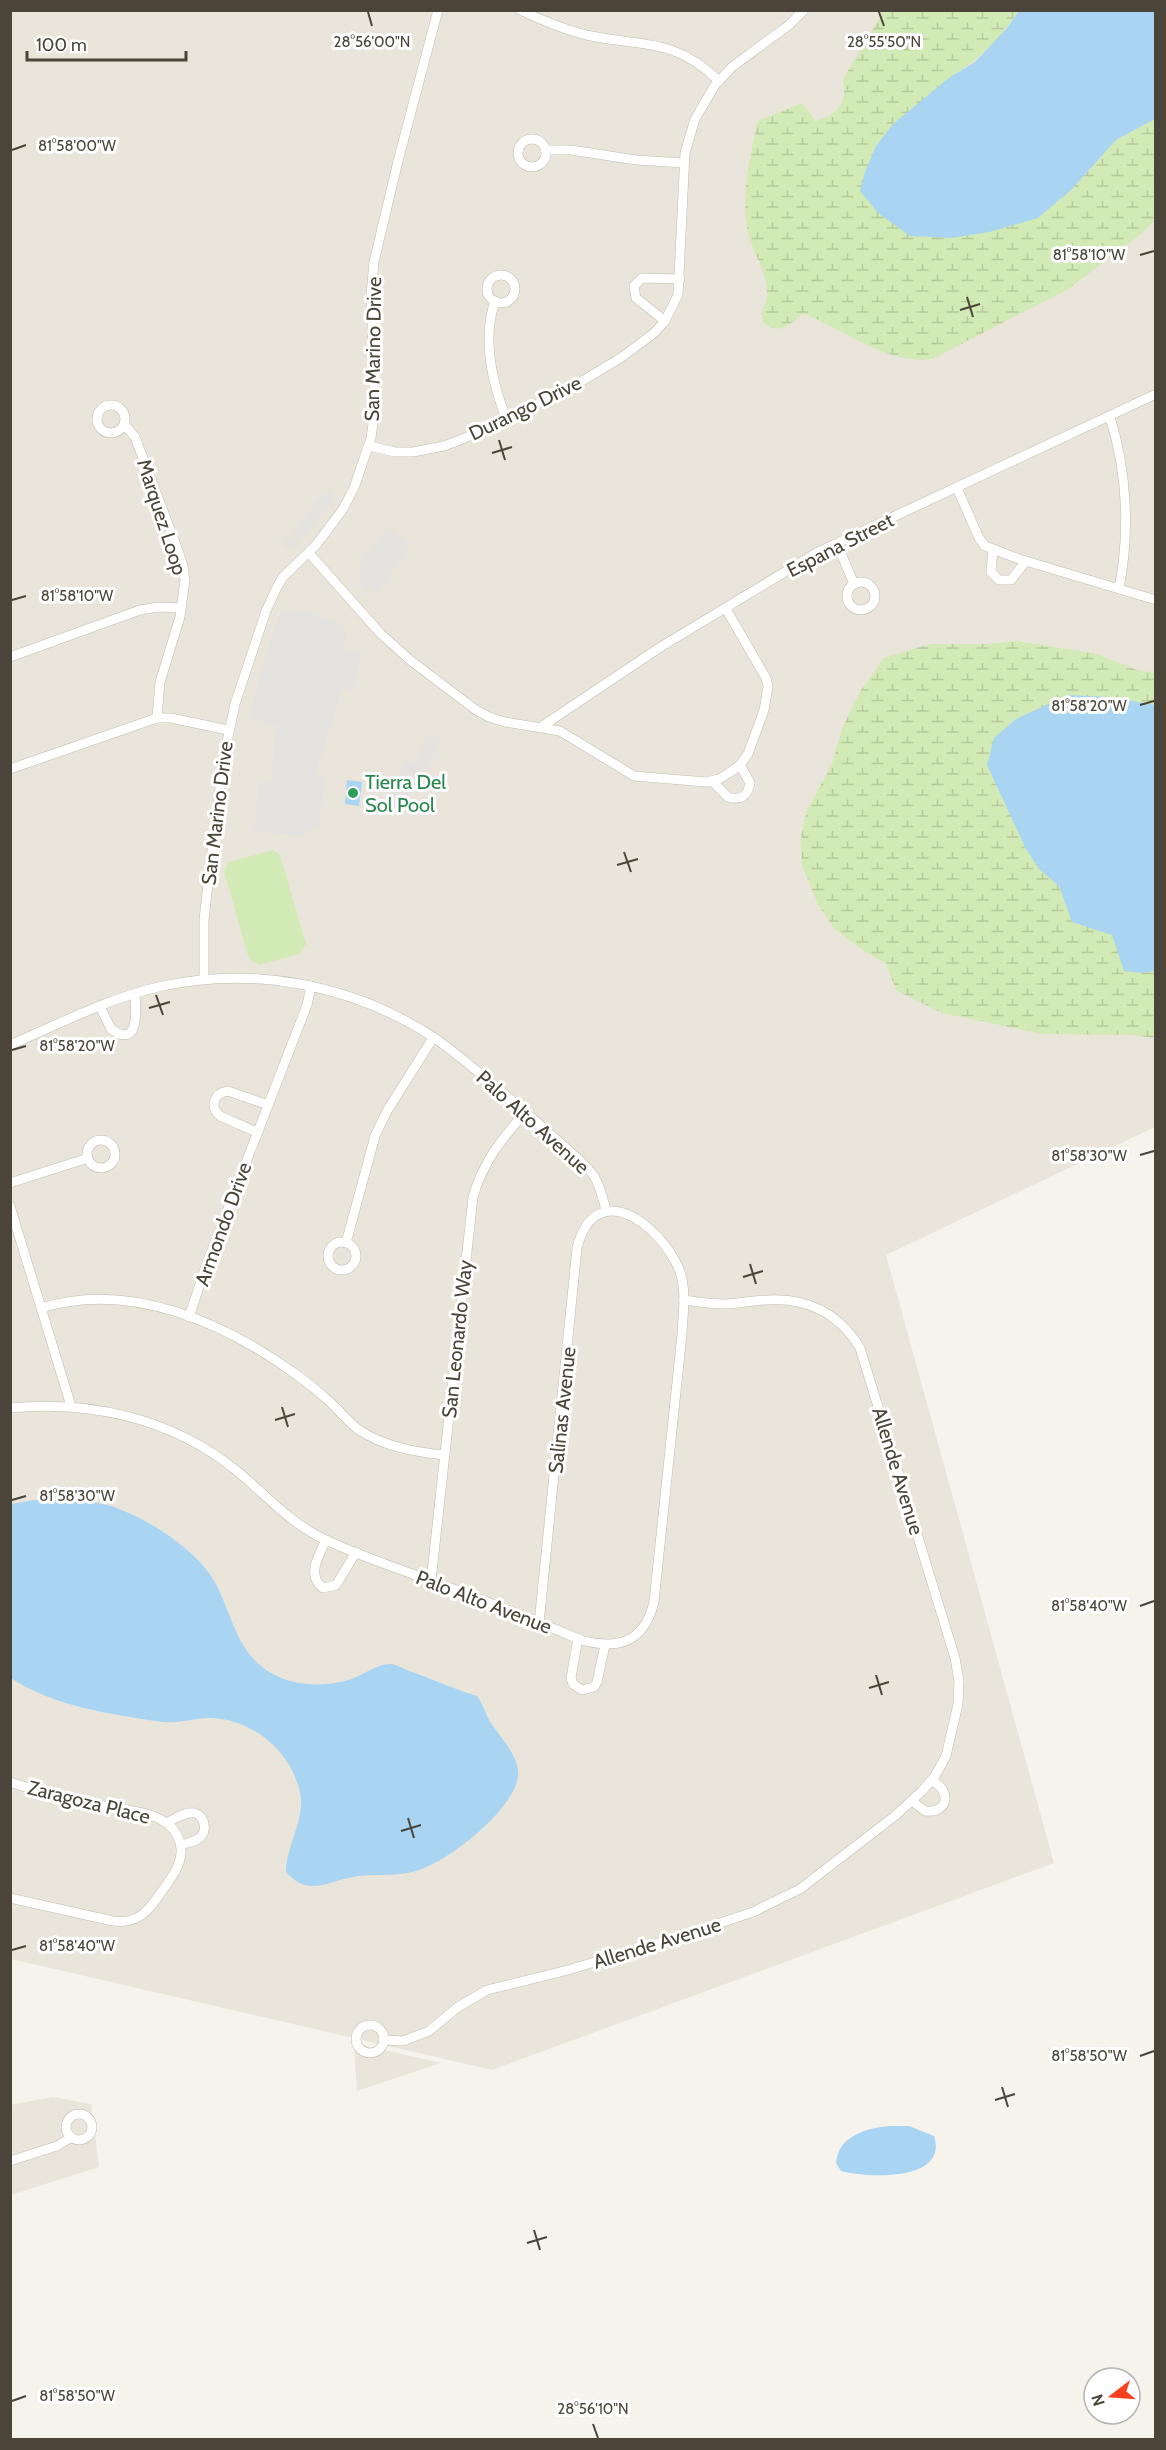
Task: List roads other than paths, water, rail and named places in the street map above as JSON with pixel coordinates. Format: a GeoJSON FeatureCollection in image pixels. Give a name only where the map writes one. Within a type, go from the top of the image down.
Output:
{"type":"FeatureCollection","features":[{"type":"Feature","properties":{"kind":"street","name":"San Marino Drive"},"geometry":{"type":"LineString","coordinates":[[204,979],[204,920],[228,730],[251,655],[273,594],[283,577],[309,553],[343,509],[354,488],[369,446],[375,409],[371,294],[374,262],[395,172],[438,10]]}},
{"type":"Feature","properties":{"kind":"street"},"geometry":{"type":"LineString","coordinates":[[520,10],[556,26],[584,34],[664,46],[679,51],[704,66],[719,81]]}},
{"type":"Feature","properties":{"kind":"street","name":"Durango Drive"},"geometry":{"type":"LineString","coordinates":[[369,446],[395,452],[428,450],[465,438],[555,397],[595,374],[643,343],[665,321],[678,295],[684,162],[694,119],[703,102],[732,67],[789,25],[804,10]]}},
{"type":"Feature","properties":{"kind":"street"},"geometry":{"type":"LineString","coordinates":[[546,150],[572,150],[636,160],[684,162]]}},
{"type":"Feature","properties":{"kind":"street"},"geometry":{"type":"LineString","coordinates":[[665,321],[636,298],[634,286],[642,278],[680,279]]}},
{"type":"Feature","properties":{"kind":"street"},"geometry":{"type":"LineString","coordinates":[[495,301],[489,320],[492,370],[506,418]]}},
{"type":"Feature","properties":{"kind":"street","name":"Espana Street"},"geometry":{"type":"LineString","coordinates":[[541,726],[659,648],[816,553],[1155,394]]}},
{"type":"Feature","properties":{"kind":"street"},"geometry":{"type":"LineString","coordinates":[[1110,417],[1122,465],[1124,502],[1125,541],[1119,589]]}},
{"type":"Feature","properties":{"kind":"street","name":"Marquez Loop"},"geometry":{"type":"LineString","coordinates":[[124,424],[135,437],[183,566],[185,580],[181,608],[160,682],[156,707],[157,718]]}},
{"type":"Feature","properties":{"kind":"street"},"geometry":{"type":"LineString","coordinates":[[957,488],[979,538],[986,546],[1026,561],[1155,600]]}},
{"type":"Feature","properties":{"kind":"street"},"geometry":{"type":"LineString","coordinates":[[837,544],[854,584]]}},
{"type":"Feature","properties":{"kind":"street"},"geometry":{"type":"LineString","coordinates":[[993,549],[991,572],[999,580],[1011,580],[1026,561]]}},
{"type":"Feature","properties":{"kind":"street"},"geometry":{"type":"LineString","coordinates":[[309,553],[380,633],[410,660],[476,710],[505,722],[541,726],[560,731],[634,776],[713,782],[740,765],[748,754],[764,710],[768,687],[766,678],[726,609]]}},
{"type":"Feature","properties":{"kind":"street"},"geometry":{"type":"LineString","coordinates":[[10,657],[140,610],[158,607],[181,608]]}},
{"type":"Feature","properties":{"kind":"street"},"geometry":{"type":"LineString","coordinates":[[10,769],[157,718],[171,718],[228,730]]}},
{"type":"Feature","properties":{"kind":"street"},"geometry":{"type":"LineString","coordinates":[[713,782],[728,798],[740,798],[746,795],[750,783],[740,765]]}},
{"type":"Feature","properties":{"kind":"street","name":"Palo Alto Avenue"},"geometry":{"type":"LineString","coordinates":[[10,1045],[100,1006],[158,987],[204,979],[236,978],[311,986],[388,1012],[433,1038],[465,1061],[526,1112],[594,1175],[606,1210]]}},
{"type":"Feature","properties":{"kind":"street","name":"Armondo Drive"},"geometry":{"type":"LineString","coordinates":[[189,1317],[257,1132],[307,1005],[311,986]]}},
{"type":"Feature","properties":{"kind":"street"},"geometry":{"type":"LineString","coordinates":[[100,1006],[111,1029],[123,1034],[129,1032],[136,1022],[135,994]]}},
{"type":"Feature","properties":{"kind":"street"},"geometry":{"type":"LineString","coordinates":[[346,1243],[375,1136],[387,1111],[433,1038]]}},
{"type":"Feature","properties":{"kind":"street"},"geometry":{"type":"LineString","coordinates":[[257,1132],[220,1116],[216,1112],[214,1100],[217,1095],[228,1091],[268,1105]]}},
{"type":"Feature","properties":{"kind":"street","name":"San Leonardo Way"},"geometry":{"type":"LineString","coordinates":[[431,1581],[473,1197],[490,1155],[526,1112]]}},
{"type":"Feature","properties":{"kind":"street"},"geometry":{"type":"LineString","coordinates":[[10,1183],[88,1158]]}},
{"type":"Feature","properties":{"kind":"street"},"geometry":{"type":"LineString","coordinates":[[10,1206],[71,1406]]}},
{"type":"Feature","properties":{"kind":"street"},"geometry":{"type":"LineString","coordinates":[[605,1645],[622,1643],[642,1630],[651,1614],[654,1602],[684,1300],[680,1270],[662,1240],[652,1230],[620,1212],[606,1210]]}},
{"type":"Feature","properties":{"kind":"street","name":"Salinas Avenue"},"geometry":{"type":"LineString","coordinates":[[540,1623],[577,1248],[586,1223],[596,1214],[606,1210]]}},
{"type":"Feature","properties":{"kind":"street"},"geometry":{"type":"LineString","coordinates":[[41,1308],[75,1299],[102,1298],[130,1301],[189,1317],[235,1336],[269,1356],[313,1388],[357,1429],[373,1438],[402,1449],[445,1455]]}},
{"type":"Feature","properties":{"kind":"street","name":"Allende Avenue"},"geometry":{"type":"LineString","coordinates":[[384,2040],[402,2041],[429,2031],[458,2007],[487,1990],[610,1958],[731,1919],[777,1901],[820,1875],[912,1801],[931,1781],[946,1756],[958,1704],[959,1681],[955,1658],[860,1347],[844,1326],[832,1316],[798,1300],[783,1299],[726,1304],[684,1300]]}},
{"type":"Feature","properties":{"kind":"street","name":"Palo Alto Avenue"},"geometry":{"type":"LineString","coordinates":[[10,1408],[71,1406],[128,1416],[171,1430],[230,1466],[296,1523],[326,1540],[578,1638],[605,1645],[597,1682],[594,1687],[582,1690],[573,1684],[571,1678],[578,1638]]}},
{"type":"Feature","properties":{"kind":"street"},"geometry":{"type":"LineString","coordinates":[[326,1540],[314,1572],[316,1581],[323,1588],[336,1585],[356,1552]]}},
{"type":"Feature","properties":{"kind":"street"},"geometry":{"type":"LineString","coordinates":[[912,1801],[925,1811],[932,1812],[943,1805],[944,1792],[941,1786],[931,1781]]}},
{"type":"Feature","properties":{"kind":"street","name":"Zaragoza Place"},"geometry":{"type":"LineString","coordinates":[[10,1782],[65,1797],[153,1816],[167,1823],[176,1833],[181,1845],[200,1838],[204,1831],[203,1822],[198,1815],[188,1813],[167,1823]]}},
{"type":"Feature","properties":{"kind":"street"},"geometry":{"type":"LineString","coordinates":[[10,1898],[113,1921],[132,1920],[147,1912],[159,1896],[180,1860],[181,1845]]}},
{"type":"Feature","properties":{"kind":"street"},"geometry":{"type":"LineString","coordinates":[[10,2161],[57,2146],[70,2138]]}},
{"type":"Feature","properties":{"kind":"water"},"geometry":{"type":"Polygon","coordinates":[[[1019,11],[1155,11],[1155,119],[1116,140],[1071,190],[1038,218],[989,232],[951,238],[910,236],[878,213],[860,191],[876,146],[893,124],[950,77],[975,62],[1007,28],[1019,11]]]}},
{"type":"Feature","properties":{"kind":"water"},"geometry":{"type":"Polygon","coordinates":[[[1068,695],[1109,697],[1155,705],[1155,971],[1142,973],[1124,971],[1112,935],[1072,922],[1059,886],[1039,869],[1026,849],[987,765],[994,738],[1016,719],[1068,695]]]}},
{"type":"Feature","properties":{"kind":"water","name":"Tierra Del Sol Pool"},"geometry":{"type":"Polygon","coordinates":[[[347,780],[362,782],[359,806],[345,804],[347,780]]]}},
{"type":"Feature","properties":{"kind":"water"},"geometry":{"type":"Polygon","coordinates":[[[34,1500],[83,1501],[111,1506],[156,1527],[171,1537],[198,1560],[209,1573],[245,1648],[263,1667],[284,1679],[304,1684],[335,1683],[354,1678],[382,1665],[392,1664],[477,1696],[489,1720],[513,1754],[518,1777],[513,1791],[504,1805],[475,1835],[459,1848],[426,1867],[405,1873],[353,1877],[318,1886],[302,1884],[294,1880],[286,1872],[300,1812],[300,1792],[288,1764],[268,1741],[256,1732],[227,1720],[200,1718],[169,1722],[84,1708],[45,1696],[11,1678],[11,1504],[34,1500]]]}},
{"type":"Feature","properties":{"kind":"water"},"geometry":{"type":"Polygon","coordinates":[[[890,2126],[909,2126],[934,2136],[935,2151],[929,2162],[918,2169],[886,2175],[841,2171],[836,2163],[838,2154],[848,2140],[863,2131],[890,2126]]]}},
{"type":"Feature","properties":{"kind":"place","name":"Tierra Del Sol Pool"},"geometry":{"type":"Point","coordinates":[353,793]}}]}
